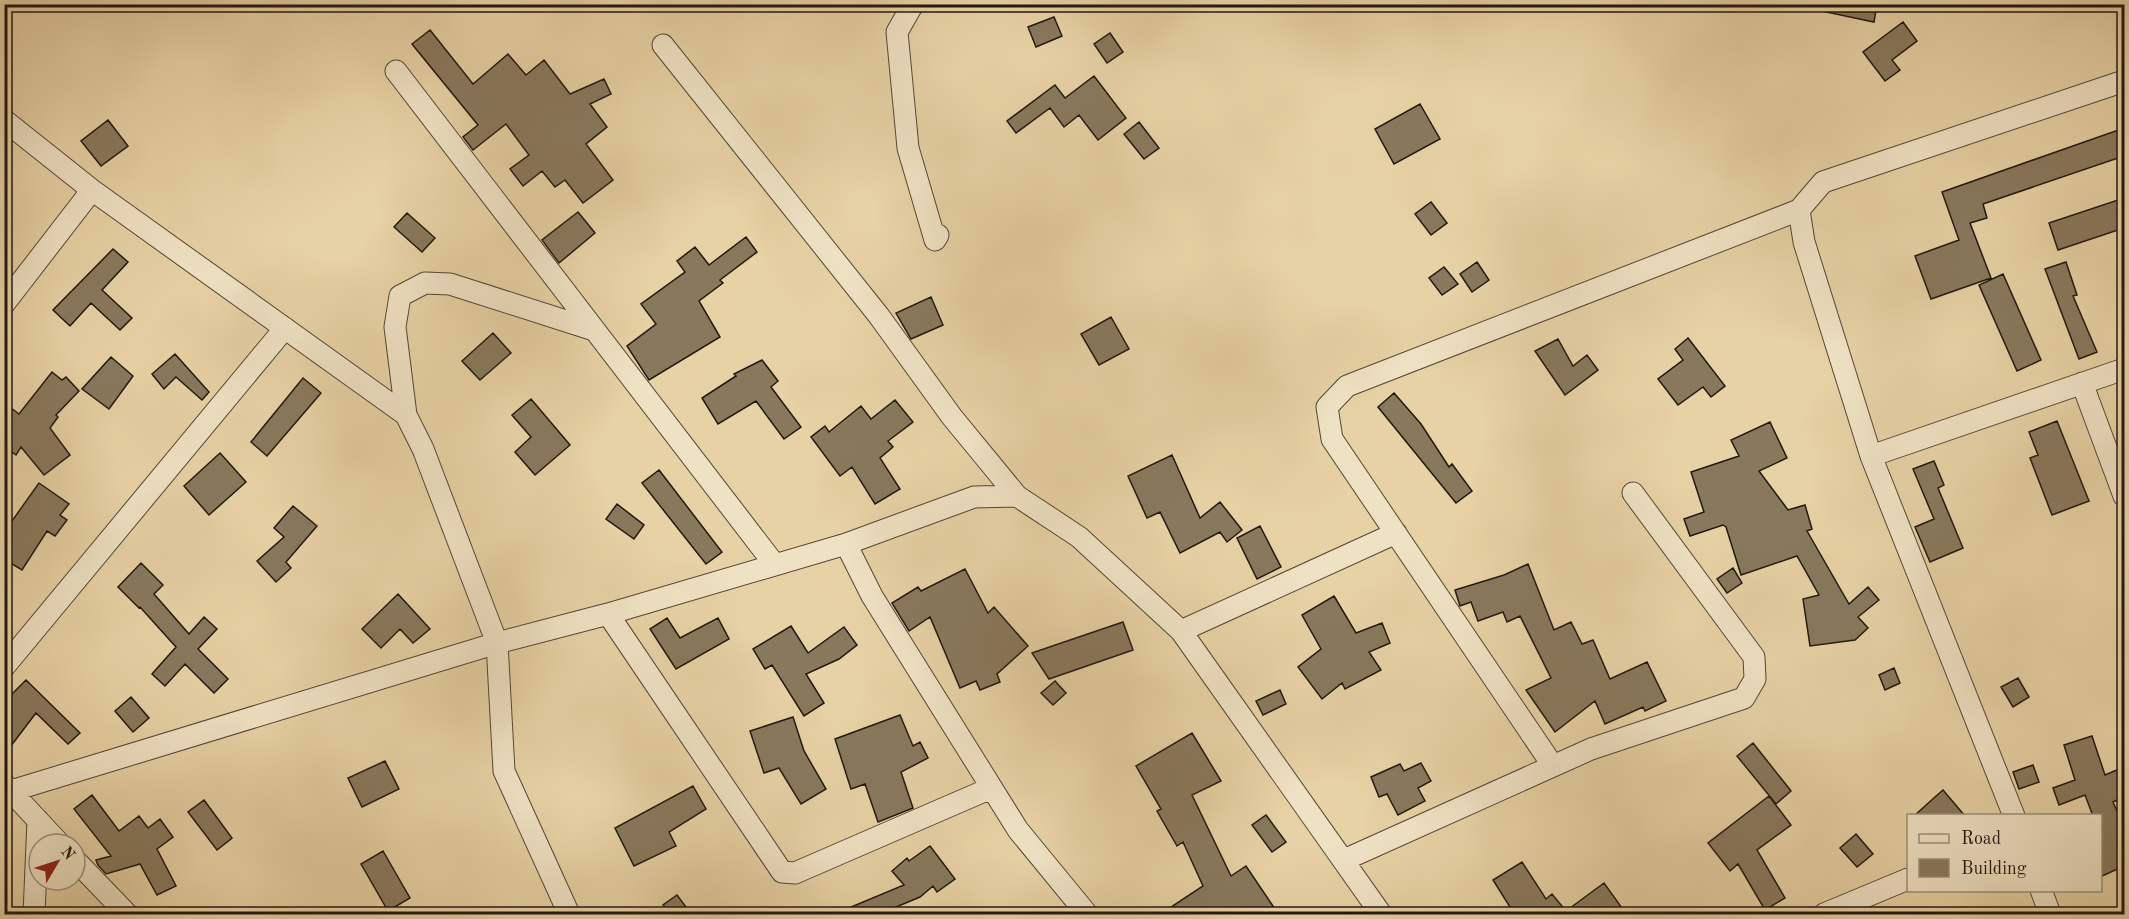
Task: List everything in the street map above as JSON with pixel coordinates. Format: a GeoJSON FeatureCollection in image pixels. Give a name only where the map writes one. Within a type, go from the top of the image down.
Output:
{"type":"FeatureCollection","features":[{"type":"Feature","properties":{"kind":"street"},"geometry":{"type":"LineString","coordinates":[[913,4],[897,32],[908,148],[935,240],[938,234]]}},
{"type":"Feature","properties":{"kind":"street"},"geometry":{"type":"LineString","coordinates":[[663,45],[879,316],[952,417],[1017,496],[1079,537],[1181,631],[1381,915]]}},
{"type":"Feature","properties":{"kind":"street"},"geometry":{"type":"LineString","coordinates":[[396,71],[775,565]]}},
{"type":"Feature","properties":{"kind":"street"},"geometry":{"type":"LineString","coordinates":[[1554,766],[1332,438],[1327,407],[1347,387],[1799,210],[1823,182],[2124,81]]}},
{"type":"Feature","properties":{"kind":"street"},"geometry":{"type":"LineString","coordinates":[[4,120],[92,190],[406,416]]}},
{"type":"Feature","properties":{"kind":"street"},"geometry":{"type":"LineString","coordinates":[[4,304],[92,190]]}},
{"type":"Feature","properties":{"kind":"street"},"geometry":{"type":"LineString","coordinates":[[1799,210],[1804,242],[1872,456],[2013,814]]}},
{"type":"Feature","properties":{"kind":"street"},"geometry":{"type":"LineString","coordinates":[[569,915],[504,771],[497,642],[423,449],[406,416],[395,327],[400,296],[424,283],[450,284],[594,330]]}},
{"type":"Feature","properties":{"kind":"street"},"geometry":{"type":"LineString","coordinates":[[4,667],[285,328]]}},
{"type":"Feature","properties":{"kind":"street"},"geometry":{"type":"LineString","coordinates":[[1872,456],[2124,369]]}},
{"type":"Feature","properties":{"kind":"street"},"geometry":{"type":"LineString","coordinates":[[2082,383],[2124,496]]}},
{"type":"Feature","properties":{"kind":"street"},"geometry":{"type":"LineString","coordinates":[[1344,860],[1591,749],[1744,698],[1755,679],[1754,657],[1633,494]]}},
{"type":"Feature","properties":{"kind":"street"},"geometry":{"type":"LineString","coordinates":[[49,832],[8,788],[497,642],[608,614],[846,544],[974,497],[1017,496]]}},
{"type":"Feature","properties":{"kind":"street"},"geometry":{"type":"LineString","coordinates":[[1181,631],[1396,533]]}},
{"type":"Feature","properties":{"kind":"street"},"geometry":{"type":"LineString","coordinates":[[846,544],[872,596],[1018,830],[1088,915]]}},
{"type":"Feature","properties":{"kind":"street"},"geometry":{"type":"LineString","coordinates":[[608,614],[782,872],[795,873],[992,788]]}},
{"type":"Feature","properties":{"kind":"street"},"geometry":{"type":"LineString","coordinates":[[34,915],[38,820]]}},
{"type":"Feature","properties":{"kind":"street"},"geometry":{"type":"LineString","coordinates":[[87,873],[127,915]]}},
{"type":"Feature","properties":{"kind":"street"},"geometry":{"type":"LineString","coordinates":[[1824,915],[1907,879]]}},
{"type":"Feature","properties":{"kind":"street"},"geometry":{"type":"LineString","coordinates":[[2041,892],[2050,915]]}},
{"type":"Feature","properties":{"kind":"building"},"geometry":{"type":"Polygon","coordinates":[[[1827,4],[1877,4],[1874,22],[1826,12],[1827,4]]]}},
{"type":"Feature","properties":{"kind":"building"},"geometry":{"type":"Polygon","coordinates":[[[1054,17],[1062,36],[1036,47],[1028,27],[1054,17]]]}},
{"type":"Feature","properties":{"kind":"building"},"geometry":{"type":"Polygon","coordinates":[[[1903,22],[1917,41],[1892,60],[1900,70],[1885,81],[1863,52],[1903,22]]]}},
{"type":"Feature","properties":{"kind":"building"},"geometry":{"type":"Polygon","coordinates":[[[430,30],[473,84],[508,54],[526,75],[544,60],[570,94],[604,79],[611,94],[590,104],[607,127],[586,144],[613,180],[583,203],[565,180],[555,187],[542,171],[523,186],[510,169],[529,155],[506,124],[473,150],[463,137],[478,125],[412,44],[430,30]]]}},
{"type":"Feature","properties":{"kind":"building"},"geometry":{"type":"Polygon","coordinates":[[[1110,33],[1123,52],[1107,63],[1094,44],[1110,33]]]}},
{"type":"Feature","properties":{"kind":"building"},"geometry":{"type":"Polygon","coordinates":[[[1094,76],[1126,118],[1098,140],[1079,115],[1064,127],[1050,108],[1016,133],[1007,121],[1055,85],[1065,98],[1094,76]]]}},
{"type":"Feature","properties":{"kind":"building"},"geometry":{"type":"Polygon","coordinates":[[[1420,104],[1440,139],[1394,164],[1375,129],[1420,104]]]}},
{"type":"Feature","properties":{"kind":"building"},"geometry":{"type":"Polygon","coordinates":[[[108,120],[128,146],[101,166],[81,141],[108,120]]]}},
{"type":"Feature","properties":{"kind":"building"},"geometry":{"type":"Polygon","coordinates":[[[1139,122],[1159,148],[1144,159],[1124,134],[1139,122]]]}},
{"type":"Feature","properties":{"kind":"building"},"geometry":{"type":"Polygon","coordinates":[[[2124,128],[2124,156],[1983,204],[1987,218],[1970,223],[1991,278],[1931,299],[1915,256],[1959,240],[1942,192],[2124,128]]]}},
{"type":"Feature","properties":{"kind":"building"},"geometry":{"type":"Polygon","coordinates":[[[2124,198],[2124,228],[2058,250],[2049,223],[2124,198]]]}},
{"type":"Feature","properties":{"kind":"building"},"geometry":{"type":"Polygon","coordinates":[[[1431,202],[1447,223],[1431,235],[1415,214],[1431,202]]]}},
{"type":"Feature","properties":{"kind":"building"},"geometry":{"type":"Polygon","coordinates":[[[578,212],[595,233],[559,263],[542,240],[578,212]]]}},
{"type":"Feature","properties":{"kind":"building"},"geometry":{"type":"Polygon","coordinates":[[[407,213],[435,238],[422,252],[394,227],[407,213]]]}},
{"type":"Feature","properties":{"kind":"building"},"geometry":{"type":"Polygon","coordinates":[[[746,237],[757,252],[720,280],[723,283],[699,301],[720,337],[649,380],[627,346],[656,324],[641,304],[685,272],[677,261],[695,247],[709,265],[746,237]]]}},
{"type":"Feature","properties":{"kind":"building"},"geometry":{"type":"Polygon","coordinates":[[[113,249],[128,262],[102,290],[132,318],[120,330],[91,303],[70,326],[53,310],[113,249]]]}},
{"type":"Feature","properties":{"kind":"building"},"geometry":{"type":"Polygon","coordinates":[[[1477,262],[1489,280],[1472,292],[1460,274],[1477,262]]]}},
{"type":"Feature","properties":{"kind":"building"},"geometry":{"type":"Polygon","coordinates":[[[2066,262],[2077,295],[2073,296],[2097,352],[2079,359],[2045,269],[2066,262]]]}},
{"type":"Feature","properties":{"kind":"building"},"geometry":{"type":"Polygon","coordinates":[[[1444,267],[1458,284],[1442,295],[1429,278],[1444,267]]]}},
{"type":"Feature","properties":{"kind":"building"},"geometry":{"type":"Polygon","coordinates":[[[2003,274],[2041,360],[2017,371],[1979,285],[2003,274]]]}},
{"type":"Feature","properties":{"kind":"building"},"geometry":{"type":"Polygon","coordinates":[[[931,297],[943,325],[911,339],[896,313],[931,297]]]}},
{"type":"Feature","properties":{"kind":"building"},"geometry":{"type":"Polygon","coordinates":[[[1111,317],[1129,349],[1099,365],[1081,334],[1111,317]]]}},
{"type":"Feature","properties":{"kind":"building"},"geometry":{"type":"Polygon","coordinates":[[[493,333],[511,353],[480,380],[462,361],[493,333]]]}},
{"type":"Feature","properties":{"kind":"building"},"geometry":{"type":"Polygon","coordinates":[[[1688,338],[1725,386],[1711,397],[1703,387],[1678,405],[1658,379],[1683,360],[1675,349],[1688,338]]]}},
{"type":"Feature","properties":{"kind":"building"},"geometry":{"type":"Polygon","coordinates":[[[1558,339],[1573,366],[1587,355],[1598,370],[1565,395],[1535,351],[1558,339]]]}},
{"type":"Feature","properties":{"kind":"building"},"geometry":{"type":"Polygon","coordinates":[[[175,354],[209,392],[202,400],[176,377],[164,389],[152,374],[175,354]]]}},
{"type":"Feature","properties":{"kind":"building"},"geometry":{"type":"Polygon","coordinates":[[[111,357],[133,376],[109,409],[82,389],[111,357]]]}},
{"type":"Feature","properties":{"kind":"building"},"geometry":{"type":"Polygon","coordinates":[[[762,360],[778,381],[771,387],[801,427],[784,439],[756,401],[718,424],[702,398],[736,376],[734,374],[762,360]]]}},
{"type":"Feature","properties":{"kind":"building"},"geometry":{"type":"Polygon","coordinates":[[[52,372],[62,380],[66,377],[79,391],[56,415],[58,417],[50,428],[70,455],[44,475],[21,447],[16,455],[4,446],[4,418],[11,408],[19,414],[52,372]]]}},
{"type":"Feature","properties":{"kind":"building"},"geometry":{"type":"Polygon","coordinates":[[[303,378],[321,393],[267,456],[251,442],[303,378]]]}},
{"type":"Feature","properties":{"kind":"building"},"geometry":{"type":"Polygon","coordinates":[[[1394,393],[1421,424],[1449,467],[1452,464],[1472,491],[1456,503],[1378,407],[1394,393]]]}},
{"type":"Feature","properties":{"kind":"building"},"geometry":{"type":"Polygon","coordinates":[[[531,399],[570,445],[535,475],[515,452],[531,437],[512,415],[531,399]]]}},
{"type":"Feature","properties":{"kind":"building"},"geometry":{"type":"Polygon","coordinates":[[[895,400],[913,422],[888,441],[893,447],[880,458],[900,489],[875,504],[852,467],[840,476],[811,437],[825,426],[829,432],[861,406],[871,419],[895,400]]]}},
{"type":"Feature","properties":{"kind":"building"},"geometry":{"type":"Polygon","coordinates":[[[2057,421],[2089,501],[2052,515],[2030,458],[2038,455],[2029,432],[2057,421]]]}},
{"type":"Feature","properties":{"kind":"building"},"geometry":{"type":"Polygon","coordinates":[[[1770,422],[1787,458],[1759,471],[1788,510],[1805,505],[1812,529],[1807,531],[1849,604],[1868,587],[1879,600],[1858,617],[1868,628],[1855,640],[1810,646],[1803,599],[1819,595],[1797,556],[1741,575],[1726,527],[1723,525],[1690,536],[1684,519],[1704,512],[1691,472],[1739,456],[1731,440],[1770,422]]]}},
{"type":"Feature","properties":{"kind":"building"},"geometry":{"type":"Polygon","coordinates":[[[220,453],[246,482],[209,515],[184,486],[220,453]]]}},
{"type":"Feature","properties":{"kind":"building"},"geometry":{"type":"Polygon","coordinates":[[[1172,455],[1200,518],[1220,502],[1242,530],[1227,542],[1220,532],[1180,553],[1160,512],[1147,518],[1128,476],[1172,455]]]}},
{"type":"Feature","properties":{"kind":"building"},"geometry":{"type":"Polygon","coordinates":[[[1934,461],[1944,485],[1938,488],[1963,548],[1930,562],[1915,527],[1934,519],[1913,469],[1934,461]]]}},
{"type":"Feature","properties":{"kind":"building"},"geometry":{"type":"Polygon","coordinates":[[[659,470],[722,552],[706,564],[642,483],[659,470]]]}},
{"type":"Feature","properties":{"kind":"building"},"geometry":{"type":"Polygon","coordinates":[[[39,483],[69,504],[60,515],[67,520],[55,536],[47,531],[22,570],[4,559],[4,516],[12,521],[39,483]]]}},
{"type":"Feature","properties":{"kind":"building"},"geometry":{"type":"Polygon","coordinates":[[[617,504],[644,525],[634,539],[606,519],[617,504]]]}},
{"type":"Feature","properties":{"kind":"building"},"geometry":{"type":"Polygon","coordinates":[[[293,506],[317,526],[286,562],[291,568],[276,582],[257,561],[284,537],[274,528],[293,506]]]}},
{"type":"Feature","properties":{"kind":"building"},"geometry":{"type":"Polygon","coordinates":[[[1260,526],[1281,567],[1257,579],[1237,538],[1260,526]]]}},
{"type":"Feature","properties":{"kind":"building"},"geometry":{"type":"Polygon","coordinates":[[[141,563],[163,585],[154,594],[189,634],[204,617],[217,629],[198,649],[228,679],[214,693],[185,664],[165,686],[152,674],[176,647],[140,607],[118,587],[141,563]]]}},
{"type":"Feature","properties":{"kind":"building"},"geometry":{"type":"Polygon","coordinates":[[[1528,564],[1554,630],[1571,622],[1582,644],[1593,640],[1610,679],[1647,662],[1666,701],[1645,711],[1643,707],[1605,724],[1595,701],[1555,732],[1526,690],[1551,678],[1520,616],[1507,622],[1503,612],[1478,621],[1471,602],[1460,606],[1455,590],[1504,575],[1528,564]]]}},
{"type":"Feature","properties":{"kind":"building"},"geometry":{"type":"Polygon","coordinates":[[[1733,568],[1742,583],[1727,593],[1717,579],[1733,568]]]}},
{"type":"Feature","properties":{"kind":"building"},"geometry":{"type":"Polygon","coordinates":[[[965,569],[988,613],[994,607],[1028,646],[997,674],[1000,682],[980,690],[976,681],[960,688],[930,617],[909,631],[892,603],[918,587],[921,591],[965,569]]]}},
{"type":"Feature","properties":{"kind":"building"},"geometry":{"type":"Polygon","coordinates":[[[398,594],[430,629],[413,643],[400,629],[381,648],[362,629],[398,594]]]}},
{"type":"Feature","properties":{"kind":"building"},"geometry":{"type":"Polygon","coordinates":[[[1334,596],[1356,633],[1382,623],[1390,643],[1369,652],[1381,670],[1345,689],[1342,683],[1322,699],[1298,667],[1321,649],[1302,615],[1334,596]]]}},
{"type":"Feature","properties":{"kind":"building"},"geometry":{"type":"Polygon","coordinates":[[[667,618],[680,638],[718,618],[729,639],[676,669],[650,629],[667,618]]]}},
{"type":"Feature","properties":{"kind":"building"},"geometry":{"type":"Polygon","coordinates":[[[1123,622],[1133,650],[1049,679],[1032,653],[1123,622]]]}},
{"type":"Feature","properties":{"kind":"building"},"geometry":{"type":"Polygon","coordinates":[[[791,626],[808,653],[844,627],[857,645],[839,659],[806,674],[824,703],[804,716],[772,665],[765,669],[753,649],[791,626]]]}},
{"type":"Feature","properties":{"kind":"building"},"geometry":{"type":"Polygon","coordinates":[[[1894,668],[1900,683],[1885,690],[1879,675],[1894,668]]]}},
{"type":"Feature","properties":{"kind":"building"},"geometry":{"type":"Polygon","coordinates":[[[2018,678],[2029,697],[2013,707],[2001,687],[2018,678]]]}},
{"type":"Feature","properties":{"kind":"building"},"geometry":{"type":"Polygon","coordinates":[[[26,680],[80,733],[68,744],[36,713],[4,755],[4,702],[26,680]]]}},
{"type":"Feature","properties":{"kind":"building"},"geometry":{"type":"Polygon","coordinates":[[[1055,681],[1066,693],[1053,705],[1041,693],[1055,681]]]}},
{"type":"Feature","properties":{"kind":"building"},"geometry":{"type":"Polygon","coordinates":[[[1280,690],[1286,704],[1263,715],[1256,701],[1280,690]]]}},
{"type":"Feature","properties":{"kind":"building"},"geometry":{"type":"Polygon","coordinates":[[[131,697],[149,718],[133,732],[115,711],[131,697]]]}},
{"type":"Feature","properties":{"kind":"building"},"geometry":{"type":"Polygon","coordinates":[[[900,715],[913,746],[920,742],[928,758],[901,772],[913,808],[878,822],[865,784],[851,789],[835,739],[900,715]]]}},
{"type":"Feature","properties":{"kind":"building"},"geometry":{"type":"Polygon","coordinates":[[[793,717],[804,751],[826,789],[801,804],[779,768],[764,773],[750,731],[793,717]]]}},
{"type":"Feature","properties":{"kind":"building"},"geometry":{"type":"Polygon","coordinates":[[[1192,733],[1221,781],[1192,795],[1231,876],[1246,866],[1279,915],[1159,915],[1203,886],[1183,842],[1177,846],[1157,811],[1161,809],[1136,766],[1192,733]]]}},
{"type":"Feature","properties":{"kind":"building"},"geometry":{"type":"Polygon","coordinates":[[[2092,736],[2105,775],[2124,767],[2124,797],[2113,802],[2124,827],[2124,866],[2102,876],[2102,814],[2092,814],[2085,795],[2059,805],[2053,788],[2075,780],[2064,745],[2092,736]]]}},
{"type":"Feature","properties":{"kind":"building"},"geometry":{"type":"Polygon","coordinates":[[[1753,743],[1791,791],[1776,804],[1737,756],[1753,743]]]}},
{"type":"Feature","properties":{"kind":"building"},"geometry":{"type":"Polygon","coordinates":[[[385,761],[399,789],[362,807],[348,778],[385,761]]]}},
{"type":"Feature","properties":{"kind":"building"},"geometry":{"type":"Polygon","coordinates":[[[1421,763],[1431,781],[1418,788],[1425,801],[1398,815],[1387,794],[1379,797],[1371,777],[1400,764],[1404,771],[1421,763]]]}},
{"type":"Feature","properties":{"kind":"building"},"geometry":{"type":"Polygon","coordinates":[[[2033,765],[2039,782],[2019,789],[2013,772],[2033,765]]]}},
{"type":"Feature","properties":{"kind":"building"},"geometry":{"type":"Polygon","coordinates":[[[693,786],[706,809],[669,832],[676,846],[634,866],[615,828],[693,786]]]}},
{"type":"Feature","properties":{"kind":"building"},"geometry":{"type":"Polygon","coordinates":[[[1943,790],[1963,814],[1916,814],[1943,790]]]}},
{"type":"Feature","properties":{"kind":"building"},"geometry":{"type":"Polygon","coordinates":[[[92,795],[119,831],[139,816],[148,828],[160,819],[173,837],[157,849],[176,886],[157,895],[140,864],[106,874],[96,860],[111,856],[74,809],[92,795]]]}},
{"type":"Feature","properties":{"kind":"building"},"geometry":{"type":"Polygon","coordinates":[[[1769,796],[1791,825],[1757,850],[1785,898],[1765,910],[1738,864],[1730,871],[1708,843],[1769,796]]]}},
{"type":"Feature","properties":{"kind":"building"},"geometry":{"type":"Polygon","coordinates":[[[204,800],[232,838],[217,850],[188,812],[204,800]]]}},
{"type":"Feature","properties":{"kind":"building"},"geometry":{"type":"Polygon","coordinates":[[[1266,815],[1286,842],[1272,852],[1252,825],[1266,815]]]}},
{"type":"Feature","properties":{"kind":"building"},"geometry":{"type":"Polygon","coordinates":[[[1856,834],[1873,854],[1857,867],[1840,848],[1856,834]]]}},
{"type":"Feature","properties":{"kind":"building"},"geometry":{"type":"Polygon","coordinates":[[[930,846],[955,879],[937,892],[933,886],[920,897],[877,915],[832,915],[904,885],[892,871],[907,858],[909,861],[930,846]]]}},
{"type":"Feature","properties":{"kind":"building"},"geometry":{"type":"Polygon","coordinates":[[[383,851],[410,898],[388,911],[361,864],[383,851]]]}},
{"type":"Feature","properties":{"kind":"building"},"geometry":{"type":"Polygon","coordinates":[[[1522,862],[1546,899],[1552,894],[1566,911],[1604,883],[1627,915],[1515,915],[1493,880],[1522,862]]]}},
{"type":"Feature","properties":{"kind":"building"},"geometry":{"type":"Polygon","coordinates":[[[677,895],[692,915],[671,915],[663,905],[677,895]]]}}]}
